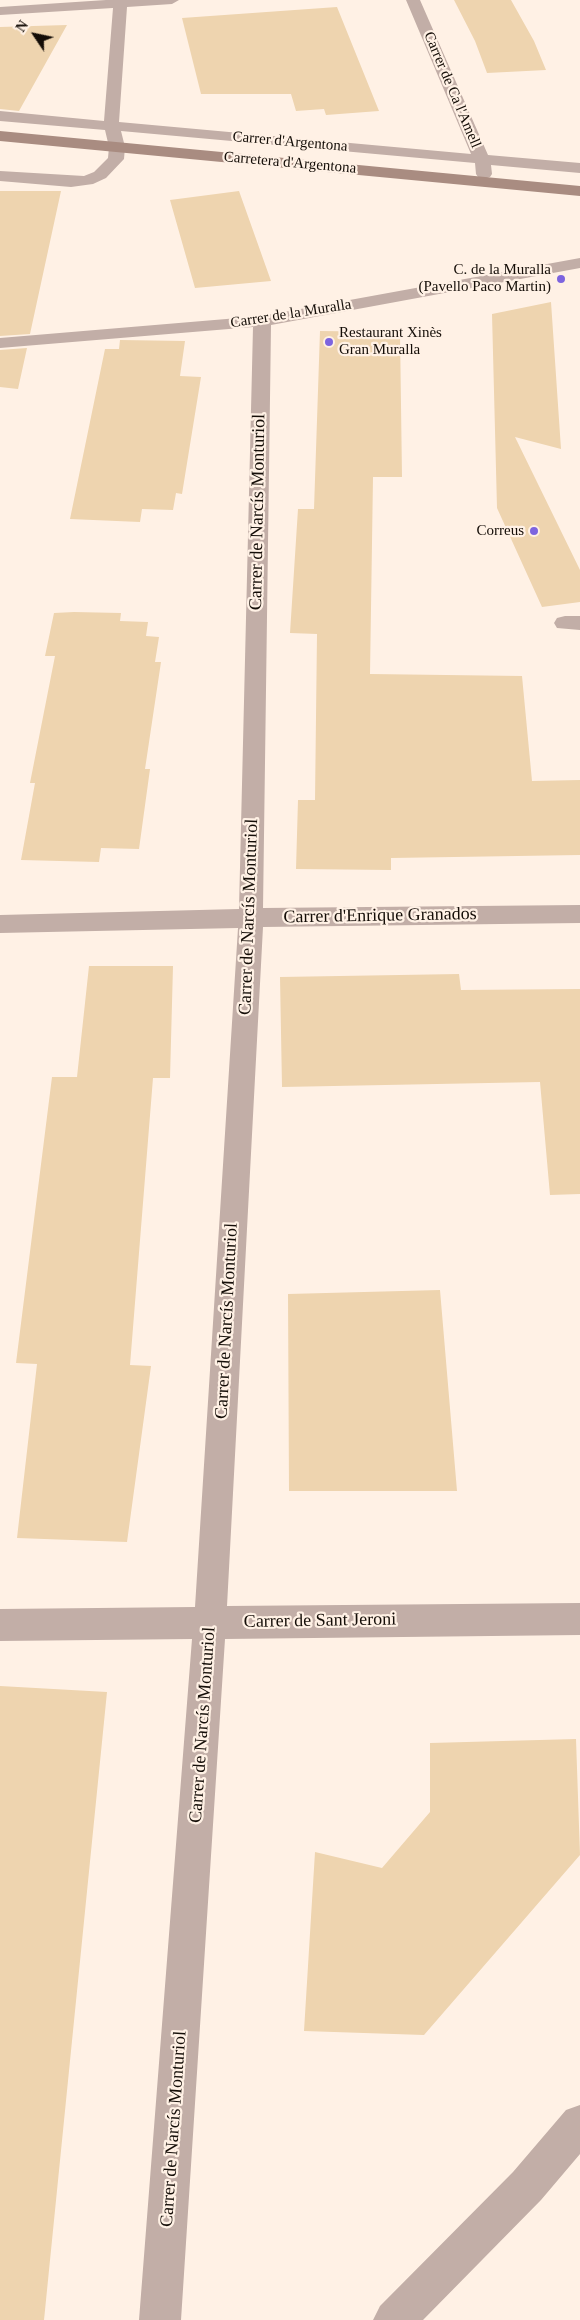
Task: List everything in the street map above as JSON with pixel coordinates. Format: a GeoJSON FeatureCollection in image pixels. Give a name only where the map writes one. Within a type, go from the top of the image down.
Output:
{"type":"FeatureCollection","features":[{"type":"Feature","properties":{"kind":"street"},"geometry":{"type":"LineString","coordinates":[[0,5],[172,0]]}},
{"type":"Feature","properties":{"kind":"street","name":"Carrer de Ca l'Amell"},"geometry":{"type":"LineString","coordinates":[[413,0],[482,160],[484,182]]}},
{"type":"Feature","properties":{"kind":"street"},"geometry":{"type":"LineString","coordinates":[[0,11],[121,2]]}},
{"type":"Feature","properties":{"kind":"street"},"geometry":{"type":"LineString","coordinates":[[0,176],[71,182],[87,181],[100,175],[116,159],[118,147],[111,125],[121,2]]}},
{"type":"Feature","properties":{"kind":"street","name":"Carrer d'Argentona"},"geometry":{"type":"LineString","coordinates":[[0,116],[580,168]]}},
{"type":"Feature","properties":{"kind":"street","name":"Carretera d'Argentona"},"geometry":{"type":"LineString","coordinates":[[0,136],[580,191]]}},
{"type":"Feature","properties":{"kind":"street","name":"Carrer de la Muralla"},"geometry":{"type":"LineString","coordinates":[[0,343],[262,321],[580,263]]}},
{"type":"Feature","properties":{"kind":"street","name":"Carrer de Narcís Monturiol"},"geometry":{"type":"LineString","coordinates":[[160,2320],[210,1622],[251,918],[262,321]]}},
{"type":"Feature","properties":{"kind":"street","name":"Carrer d'Enrique Granados"},"geometry":{"type":"LineString","coordinates":[[0,924],[251,918],[580,914]]}},
{"type":"Feature","properties":{"kind":"street","name":"Carrer de Sant Jeroni"},"geometry":{"type":"LineString","coordinates":[[0,1625],[580,1619]]}},
{"type":"Feature","properties":{"kind":"street"},"geometry":{"type":"LineString","coordinates":[[394,2320],[527,2186],[580,2124]]}},
{"type":"Feature","properties":{"kind":"building"},"geometry":{"type":"Polygon","coordinates":[[[454,0],[511,0],[534,41],[546,70],[487,73],[475,41],[454,0]]]}},
{"type":"Feature","properties":{"kind":"building"},"geometry":{"type":"Polygon","coordinates":[[[337,7],[379,111],[326,115],[324,109],[296,111],[291,94],[201,94],[182,18],[337,7]]]}},
{"type":"Feature","properties":{"kind":"building"},"geometry":{"type":"Polygon","coordinates":[[[67,25],[19,111],[0,109],[0,27],[67,25]]]}},
{"type":"Feature","properties":{"kind":"building"},"geometry":{"type":"Polygon","coordinates":[[[0,191],[61,191],[30,334],[0,336],[0,191]]]}},
{"type":"Feature","properties":{"kind":"building"},"geometry":{"type":"Polygon","coordinates":[[[239,191],[271,281],[195,288],[170,200],[239,191]]]}},
{"type":"Feature","properties":{"kind":"building"},"geometry":{"type":"Polygon","coordinates":[[[551,302],[561,449],[515,437],[580,570],[580,602],[542,607],[497,508],[492,314],[551,302]]]}},
{"type":"Feature","properties":{"kind":"building"},"geometry":{"type":"Polygon","coordinates":[[[320,331],[400,332],[402,477],[373,477],[370,674],[522,676],[532,781],[580,780],[580,855],[391,858],[391,870],[296,869],[298,800],[315,800],[317,634],[290,633],[298,509],[314,509],[320,331]]]}},
{"type":"Feature","properties":{"kind":"building"},"geometry":{"type":"Polygon","coordinates":[[[120,340],[185,341],[180,376],[201,377],[182,494],[176,493],[173,510],[142,509],[140,522],[70,519],[105,349],[119,349],[120,340]]]}},
{"type":"Feature","properties":{"kind":"building"},"geometry":{"type":"Polygon","coordinates":[[[27,348],[18,389],[0,387],[0,350],[27,348]]]}},
{"type":"Feature","properties":{"kind":"building"},"geometry":{"type":"Polygon","coordinates":[[[54,613],[121,613],[120,621],[148,622],[146,636],[159,637],[155,662],[161,662],[145,769],[150,769],[139,849],[101,848],[99,862],[21,860],[35,783],[30,783],[55,656],[45,656],[54,613]]]}},
{"type":"Feature","properties":{"kind":"building"},"geometry":{"type":"Polygon","coordinates":[[[89,966],[173,966],[170,1078],[153,1078],[130,1365],[151,1366],[127,1542],[17,1538],[37,1364],[16,1363],[52,1077],[77,1077],[89,966]]]}},
{"type":"Feature","properties":{"kind":"building"},"geometry":{"type":"Polygon","coordinates":[[[459,974],[461,990],[580,989],[580,1194],[550,1195],[540,1082],[282,1087],[280,977],[459,974]]]}},
{"type":"Feature","properties":{"kind":"building"},"geometry":{"type":"Polygon","coordinates":[[[440,1290],[457,1491],[289,1491],[288,1294],[440,1290]]]}},
{"type":"Feature","properties":{"kind":"building"},"geometry":{"type":"Polygon","coordinates":[[[0,1686],[107,1692],[44,2320],[0,2320],[0,1686]]]}},
{"type":"Feature","properties":{"kind":"building"},"geometry":{"type":"Polygon","coordinates":[[[576,1739],[580,1855],[424,2035],[304,2031],[315,1852],[382,1868],[430,1812],[430,1743],[576,1739]]]}},
{"type":"Feature","properties":{"kind":"place","name":"C. de la Muralla (Pavello Paco Martin)"},"geometry":{"type":"Point","coordinates":[561,279]}},
{"type":"Feature","properties":{"kind":"place","name":"Restaurant Xinès Gran Muralla"},"geometry":{"type":"Point","coordinates":[329,342]}},
{"type":"Feature","properties":{"kind":"place","name":"Correus"},"geometry":{"type":"Point","coordinates":[534,531]}}]}
